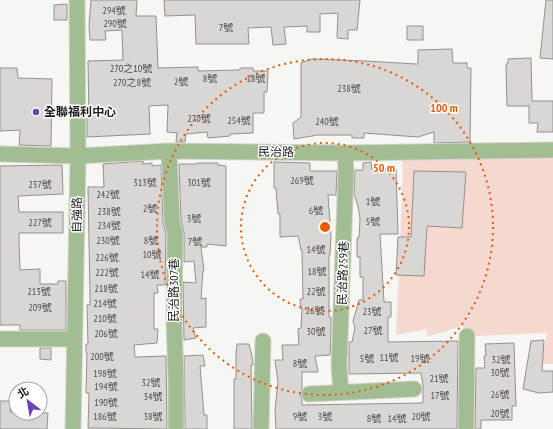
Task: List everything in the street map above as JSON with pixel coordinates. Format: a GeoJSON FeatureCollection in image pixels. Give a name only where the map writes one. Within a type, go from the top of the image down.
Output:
{"type":"FeatureCollection","features":[{"type":"Feature","properties":{"kind":"street","name":"自強路"},"geometry":{"type":"LineString","coordinates":[[73,429],[78,156],[77,0]]}},
{"type":"Feature","properties":{"kind":"street","name":"民治路"},"geometry":{"type":"LineString","coordinates":[[0,154],[78,156],[169,151],[344,153],[553,150]]}},
{"type":"Feature","properties":{"kind":"street","name":"民治路307巷"},"geometry":{"type":"LineString","coordinates":[[169,151],[172,221],[175,233],[174,322],[176,429]]}},
{"type":"Feature","properties":{"kind":"street","name":"民治路259巷"},"geometry":{"type":"LineString","coordinates":[[341,392],[339,366],[345,178],[344,153]]}},
{"type":"Feature","properties":{"kind":"street"},"geometry":{"type":"LineString","coordinates":[[466,336],[466,429]]}},
{"type":"Feature","properties":{"kind":"street"},"geometry":{"type":"LineString","coordinates":[[0,339],[74,340]]}},
{"type":"Feature","properties":{"kind":"street"},"geometry":{"type":"LineString","coordinates":[[261,429],[263,340]]}},
{"type":"Feature","properties":{"kind":"street"},"geometry":{"type":"LineString","coordinates":[[309,394],[414,389]]}},
{"type":"Feature","properties":{"kind":"shaded area"},"geometry":{"type":"Polygon","coordinates":[[[553,157],[553,364],[541,364],[547,333],[475,336],[462,326],[427,337],[427,329],[396,335],[403,172],[402,160],[553,157]]]}},
{"type":"Feature","properties":{"kind":"building"},"geometry":{"type":"Polygon","coordinates":[[[91,0],[137,0],[136,16],[156,16],[158,68],[198,67],[198,71],[240,70],[240,68],[253,68],[253,71],[268,71],[267,92],[264,92],[264,113],[253,113],[253,133],[230,134],[230,136],[208,138],[207,132],[186,134],[185,142],[176,142],[177,133],[167,132],[168,105],[149,106],[150,134],[87,137],[87,118],[89,118],[88,61],[123,60],[122,30],[105,31],[106,40],[90,40],[89,25],[91,0]]]}},
{"type":"Feature","properties":{"kind":"building"},"geometry":{"type":"Polygon","coordinates":[[[164,0],[360,0],[357,30],[348,30],[348,39],[337,38],[338,13],[320,14],[320,32],[307,32],[307,26],[284,27],[286,44],[273,45],[271,27],[248,28],[249,44],[196,44],[195,15],[165,16],[164,0]]]}},
{"type":"Feature","properties":{"kind":"building"},"geometry":{"type":"Polygon","coordinates":[[[546,0],[553,0],[553,59],[540,58],[546,0]]]}},
{"type":"Feature","properties":{"kind":"building"},"geometry":{"type":"Polygon","coordinates":[[[67,4],[67,20],[54,20],[54,5],[67,4]]]}},
{"type":"Feature","properties":{"kind":"building"},"geometry":{"type":"Polygon","coordinates":[[[407,26],[423,26],[423,40],[407,40],[407,26]]]}},
{"type":"Feature","properties":{"kind":"building"},"geometry":{"type":"Polygon","coordinates":[[[452,49],[453,63],[467,63],[467,68],[471,68],[470,142],[434,143],[434,132],[418,137],[364,133],[364,138],[352,138],[352,135],[318,135],[294,139],[293,123],[301,117],[301,63],[312,59],[418,64],[418,50],[452,49]]]}},
{"type":"Feature","properties":{"kind":"building"},"geometry":{"type":"Polygon","coordinates":[[[531,58],[532,101],[553,101],[553,132],[537,132],[538,123],[529,123],[529,106],[507,106],[506,64],[508,64],[508,59],[531,58]]]}},
{"type":"Feature","properties":{"kind":"building","name":"全聯福利中心"},"geometry":{"type":"Polygon","coordinates":[[[0,68],[17,68],[18,78],[52,79],[51,146],[19,145],[20,130],[0,131],[0,68]]]}},
{"type":"Feature","properties":{"kind":"building"},"geometry":{"type":"Polygon","coordinates":[[[143,161],[143,164],[152,163],[152,166],[161,165],[163,222],[166,234],[165,285],[157,285],[158,293],[154,293],[154,329],[158,329],[157,343],[134,345],[135,357],[166,356],[167,429],[88,428],[89,393],[86,393],[86,344],[88,344],[87,305],[90,305],[90,295],[88,187],[104,187],[103,164],[143,161]]]}},
{"type":"Feature","properties":{"kind":"building"},"geometry":{"type":"Polygon","coordinates":[[[274,162],[310,163],[310,171],[337,171],[336,195],[328,195],[331,236],[329,255],[329,317],[331,317],[330,355],[315,356],[318,372],[302,372],[302,389],[300,394],[302,405],[423,403],[421,373],[349,374],[349,342],[352,342],[355,328],[353,321],[359,300],[363,300],[363,277],[360,277],[360,257],[357,257],[357,238],[359,238],[360,219],[354,194],[355,170],[363,170],[363,163],[371,162],[372,170],[396,169],[398,234],[380,234],[384,302],[391,302],[391,317],[388,317],[388,342],[458,341],[457,429],[276,429],[275,410],[278,382],[275,360],[283,360],[282,345],[299,345],[298,329],[301,328],[302,308],[301,309],[300,299],[303,299],[302,250],[298,236],[280,237],[280,214],[278,214],[276,188],[274,188],[274,162]]]}},
{"type":"Feature","properties":{"kind":"building"},"geometry":{"type":"Polygon","coordinates":[[[218,163],[218,165],[226,166],[226,246],[207,244],[207,247],[201,247],[204,271],[201,299],[206,298],[206,327],[193,328],[196,338],[184,340],[183,282],[196,283],[194,261],[184,262],[184,233],[181,220],[179,164],[218,163]]]}},
{"type":"Feature","properties":{"kind":"building"},"geometry":{"type":"Polygon","coordinates":[[[62,165],[63,194],[18,196],[19,212],[63,212],[63,233],[19,233],[19,242],[20,270],[40,269],[40,284],[58,284],[58,281],[66,281],[66,330],[20,330],[20,325],[0,325],[0,166],[62,165]]]}},
{"type":"Feature","properties":{"kind":"building"},"geometry":{"type":"Polygon","coordinates":[[[414,171],[466,172],[462,228],[427,226],[424,276],[396,275],[398,237],[411,237],[414,171]]]}},
{"type":"Feature","properties":{"kind":"building"},"geometry":{"type":"Polygon","coordinates":[[[544,340],[542,371],[553,371],[553,392],[539,393],[523,389],[531,341],[544,340]]]}},
{"type":"Feature","properties":{"kind":"building"},"geometry":{"type":"Polygon","coordinates":[[[514,343],[516,406],[512,406],[512,420],[481,420],[481,429],[475,429],[476,368],[485,368],[485,344],[514,343]]]}},
{"type":"Feature","properties":{"kind":"building"},"geometry":{"type":"Polygon","coordinates":[[[237,344],[249,344],[252,356],[252,429],[234,429],[234,379],[236,379],[237,344]]]}},
{"type":"Feature","properties":{"kind":"building"},"geometry":{"type":"Polygon","coordinates":[[[40,348],[51,348],[51,360],[40,359],[40,348]]]}},
{"type":"Feature","properties":{"kind":"building"},"geometry":{"type":"Polygon","coordinates":[[[203,355],[205,366],[200,366],[204,415],[207,415],[207,429],[185,429],[184,356],[203,355]]]}},
{"type":"Feature","properties":{"kind":"building"},"geometry":{"type":"Polygon","coordinates":[[[0,401],[8,401],[8,421],[48,421],[47,429],[0,429],[0,401]]]}},
{"type":"Feature","properties":{"kind":"place","name":"全聯福利中心"},"geometry":{"type":"Point","coordinates":[36,112]}}]}
